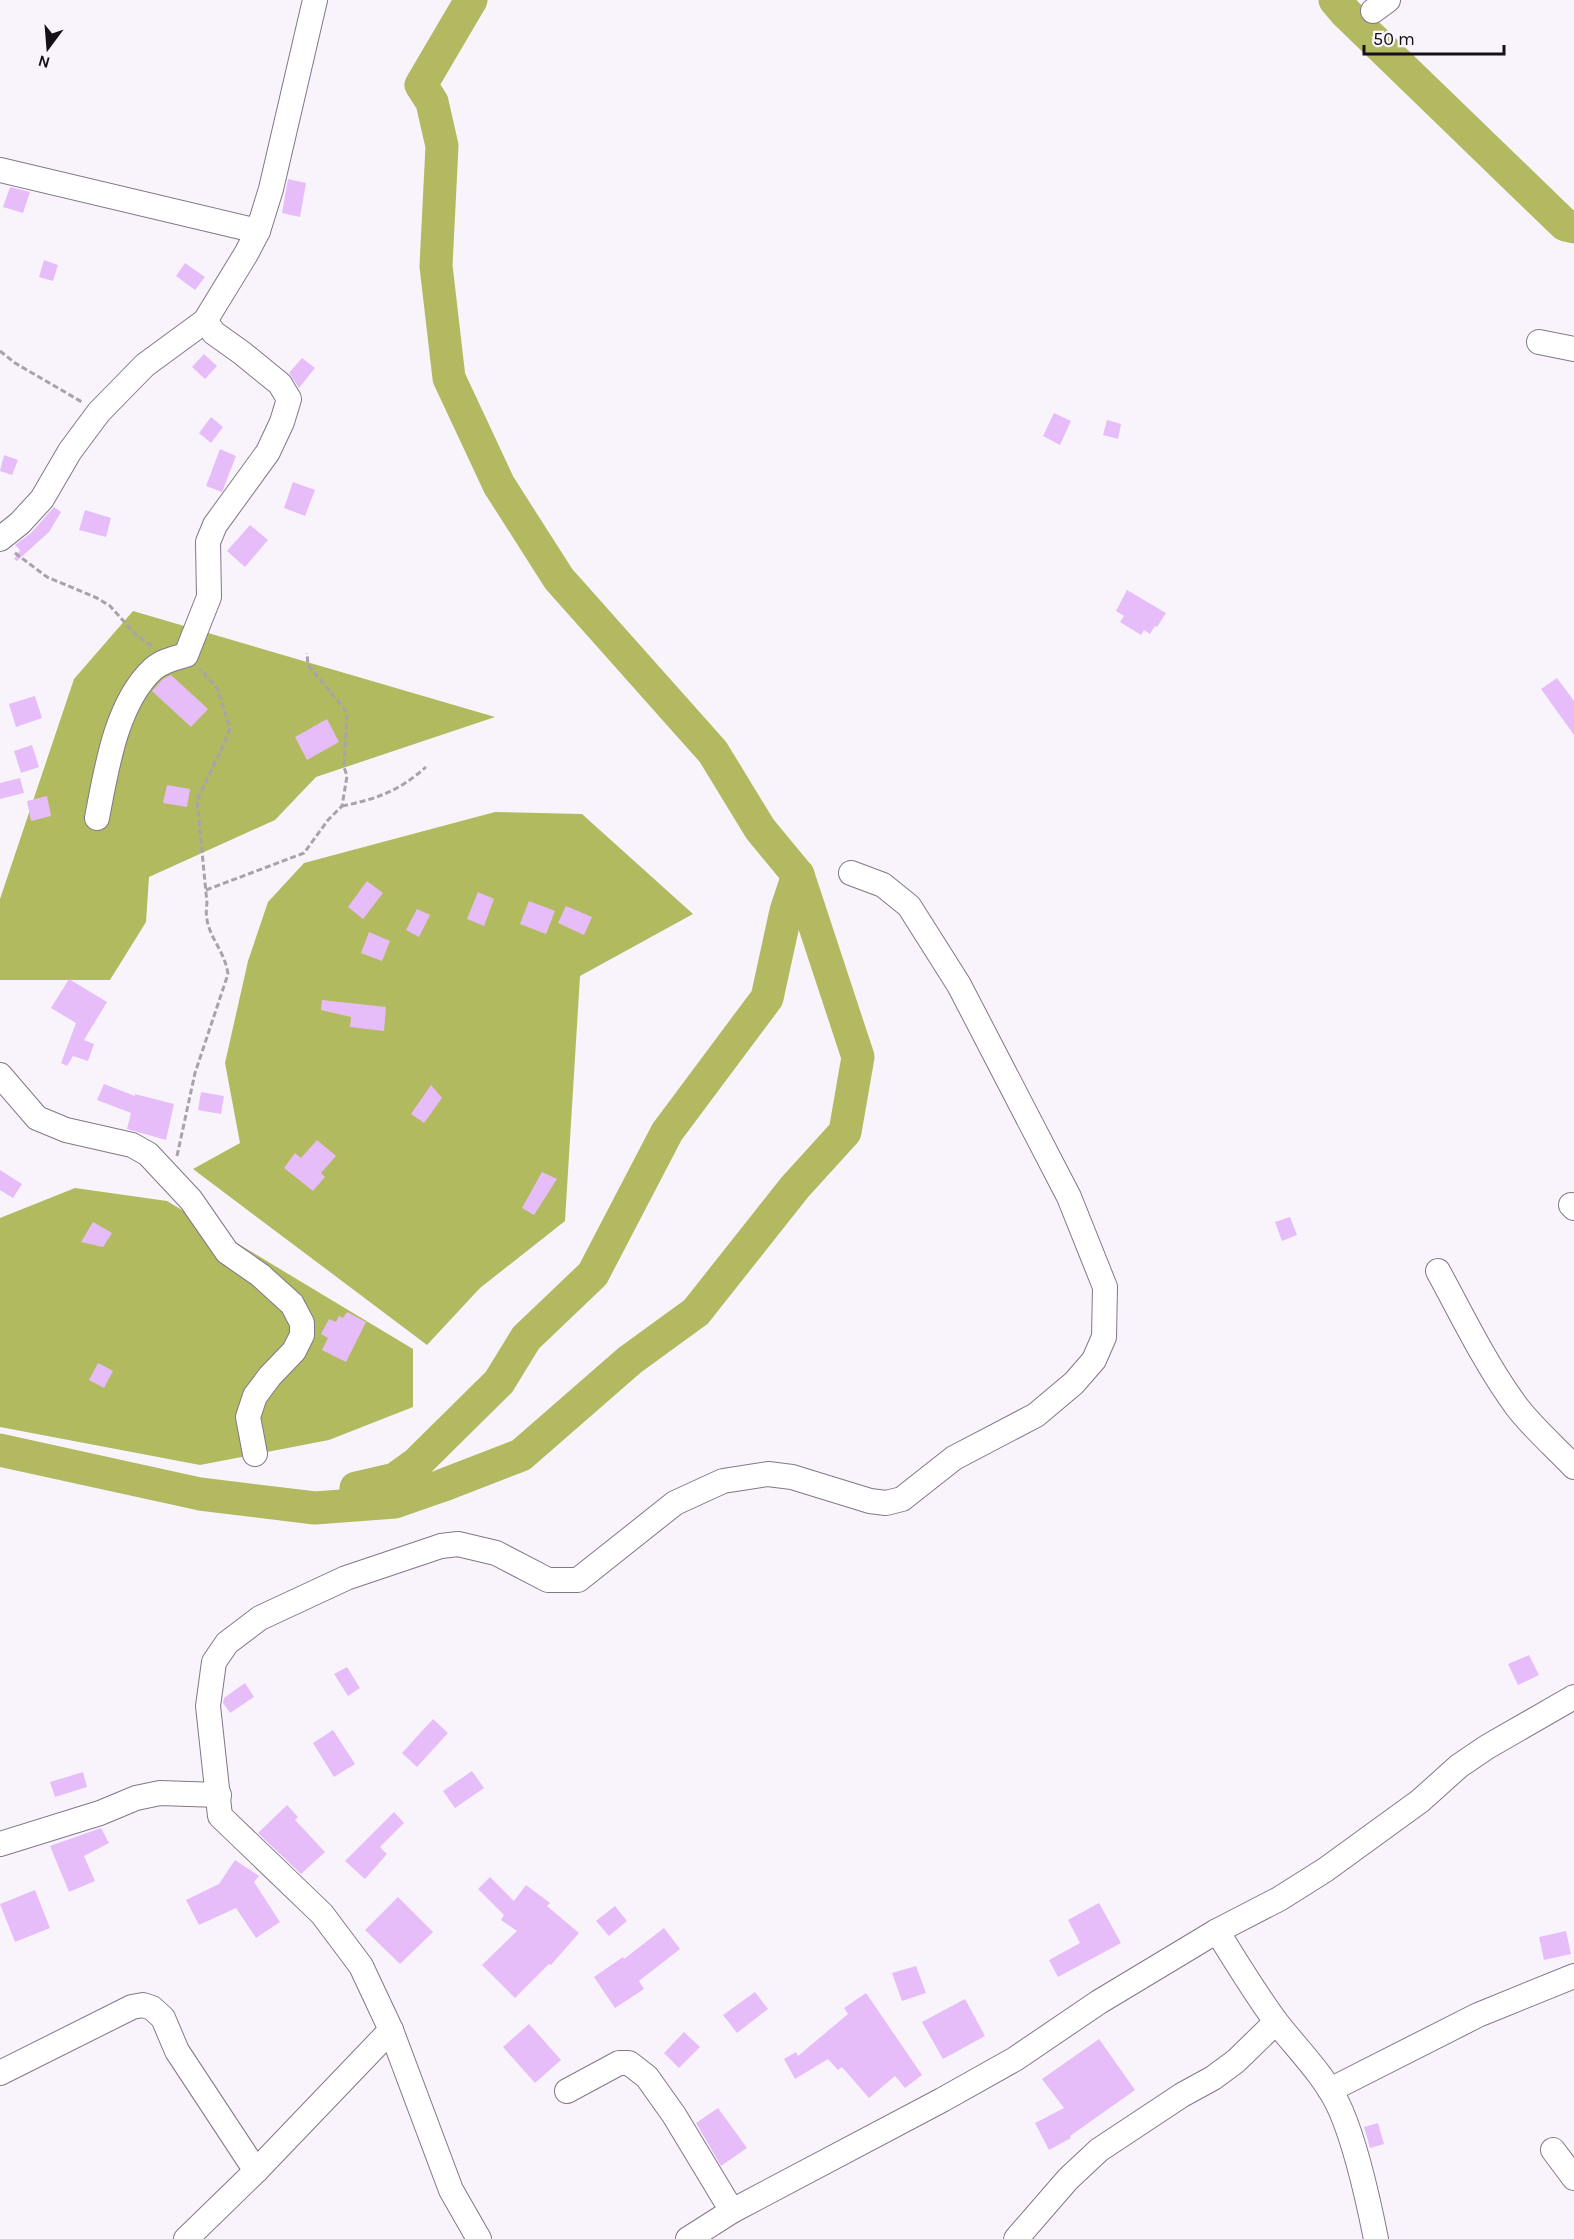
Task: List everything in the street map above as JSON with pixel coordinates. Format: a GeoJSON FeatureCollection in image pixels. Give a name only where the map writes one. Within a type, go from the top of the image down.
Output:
{"type":"FeatureCollection","features":[{"type":"Feature","properties":{"kind":"street"},"geometry":{"type":"LineString","coordinates":[[4,543],[42,499],[70,451],[99,412],[145,365],[205,321],[258,231],[271,189],[315,0]]}},
{"type":"Feature","properties":{"kind":"street"},"geometry":{"type":"LineString","coordinates":[[0,170],[258,231]]}},
{"type":"Feature","properties":{"kind":"street"},"geometry":{"type":"LineString","coordinates":[[97,818],[111,752],[122,717],[137,687],[154,668],[179,657],[209,597],[208,542],[215,525],[268,452],[282,422],[289,399],[280,384],[242,352],[214,333],[205,321]]}},
{"type":"Feature","properties":{"kind":"street"},"geometry":{"type":"LineString","coordinates":[[1539,342],[1574,349]]}},
{"type":"Feature","properties":{"kind":"street"},"geometry":{"type":"LineString","coordinates":[[479,2239],[451,2190],[391,2030],[362,1966],[322,1914],[220,1816],[208,1706],[214,1662],[226,1643],[260,1618],[346,1578],[441,1546],[458,1544],[496,1553],[548,1580],[578,1580],[675,1503],[723,1481],[768,1474],[792,1477],[870,1501],[886,1503],[902,1499],[954,1458],[1036,1415],[1074,1383],[1094,1360],[1104,1337],[1105,1287],[1069,1197],[959,986],[909,906],[883,885],[851,873]]}},
{"type":"Feature","properties":{"kind":"street"},"geometry":{"type":"LineString","coordinates":[[0,1075],[37,1118],[66,1130],[132,1145],[148,1154],[190,1200],[227,1252],[260,1275],[292,1304],[302,1323],[302,1335],[294,1351],[255,1396],[249,1417],[255,1454]]}},
{"type":"Feature","properties":{"kind":"street"},"geometry":{"type":"LineString","coordinates":[[1438,1271],[1497,1377],[1517,1407],[1574,1467]]}},
{"type":"Feature","properties":{"kind":"street"},"geometry":{"type":"LineString","coordinates":[[688,2239],[732,2211],[1015,2059],[1099,2002],[1217,1931],[1279,1899],[1325,1870],[1420,1801],[1468,1760],[1574,1697]]}},
{"type":"Feature","properties":{"kind":"street"},"geometry":{"type":"LineString","coordinates":[[0,1844],[100,1813],[136,1798],[160,1794],[219,1795]]}},
{"type":"Feature","properties":{"kind":"street"},"geometry":{"type":"LineString","coordinates":[[1217,1931],[1242,1974],[1276,2022],[1330,2090],[1341,2110],[1352,2142],[1376,2239]]}},
{"type":"Feature","properties":{"kind":"street"},"geometry":{"type":"LineString","coordinates":[[1330,2090],[1478,2015],[1572,1979]]}},
{"type":"Feature","properties":{"kind":"street"},"geometry":{"type":"LineString","coordinates":[[0,2073],[132,2007],[143,2005],[152,2007],[163,2018],[177,2050],[255,2171]]}},
{"type":"Feature","properties":{"kind":"street"},"geometry":{"type":"LineString","coordinates":[[1016,2239],[1068,2179],[1099,2150],[1182,2095],[1214,2078],[1236,2061],[1276,2022]]}},
{"type":"Feature","properties":{"kind":"street"},"geometry":{"type":"LineString","coordinates":[[186,2239],[391,2030]]}},
{"type":"Feature","properties":{"kind":"street"},"geometry":{"type":"LineString","coordinates":[[567,2091],[619,2063],[629,2063],[647,2077],[674,2115],[732,2211]]}},
{"type":"Feature","properties":{"kind":"street"},"geometry":{"type":"LineString","coordinates":[[1553,2150],[1574,2178]]}},
{"type":"Feature","properties":{"kind":"path"},"geometry":{"type":"LineString","coordinates":[[0,351],[15,363],[99,412]]}},
{"type":"Feature","properties":{"kind":"path"},"geometry":{"type":"LineString","coordinates":[[4,543],[47,577],[98,598],[110,606],[136,635],[179,657],[217,688],[230,728],[197,800],[207,903],[205,914],[208,929],[226,960],[228,974],[195,1073],[172,1178]]}},
{"type":"Feature","properties":{"kind":"path"},"geometry":{"type":"LineString","coordinates":[[307,653],[308,665],[347,712],[344,767],[347,776],[342,806]]}},
{"type":"Feature","properties":{"kind":"path"},"geometry":{"type":"LineString","coordinates":[[206,890],[304,853],[328,820],[342,806],[375,799],[411,780],[426,767]]}},
{"type":"Feature","properties":{"kind":"green space"},"geometry":{"type":"Polygon","coordinates":[[[133,611],[495,717],[316,777],[275,820],[149,877],[146,922],[110,980],[0,980],[0,899],[74,679],[133,611]]]}},
{"type":"Feature","properties":{"kind":"green space"},"geometry":{"type":"Polygon","coordinates":[[[495,812],[582,814],[693,914],[580,976],[565,1221],[480,1288],[427,1345],[193,1169],[240,1143],[225,1063],[248,961],[268,902],[304,863],[495,812]]]}},
{"type":"Feature","properties":{"kind":"green space"},"geometry":{"type":"Polygon","coordinates":[[[75,1188],[167,1201],[413,1349],[413,1407],[329,1440],[200,1465],[0,1427],[0,1218],[75,1188]]]}},
{"type":"Feature","properties":{"kind":"building"},"geometry":{"type":"Polygon","coordinates":[[[288,179],[306,183],[300,217],[282,213],[288,179]]]}},
{"type":"Feature","properties":{"kind":"building"},"geometry":{"type":"Polygon","coordinates":[[[10,187],[30,192],[23,213],[3,207],[10,187]]]}},
{"type":"Feature","properties":{"kind":"building"},"geometry":{"type":"Polygon","coordinates":[[[44,260],[58,265],[53,281],[39,277],[44,260]]]}},
{"type":"Feature","properties":{"kind":"building"},"geometry":{"type":"Polygon","coordinates":[[[185,263],[205,277],[195,290],[176,276],[185,263]]]}},
{"type":"Feature","properties":{"kind":"building"},"geometry":{"type":"Polygon","coordinates":[[[204,354],[217,366],[205,379],[192,367],[204,354]]]}},
{"type":"Feature","properties":{"kind":"building"},"geometry":{"type":"Polygon","coordinates":[[[302,358],[315,368],[299,388],[289,373],[302,358]]]}},
{"type":"Feature","properties":{"kind":"building"},"geometry":{"type":"Polygon","coordinates":[[[1054,413],[1071,421],[1060,445],[1043,436],[1054,413]]]}},
{"type":"Feature","properties":{"kind":"building"},"geometry":{"type":"Polygon","coordinates":[[[211,417],[223,427],[211,443],[199,433],[211,417]]]}},
{"type":"Feature","properties":{"kind":"building"},"geometry":{"type":"Polygon","coordinates":[[[1107,420],[1121,424],[1118,439],[1103,435],[1107,420]]]}},
{"type":"Feature","properties":{"kind":"building"},"geometry":{"type":"Polygon","coordinates":[[[220,449],[236,456],[222,492],[206,486],[220,449]]]}},
{"type":"Feature","properties":{"kind":"building"},"geometry":{"type":"Polygon","coordinates":[[[4,455],[18,460],[12,475],[0,471],[4,455]]]}},
{"type":"Feature","properties":{"kind":"building"},"geometry":{"type":"Polygon","coordinates":[[[293,482],[315,490],[305,516],[284,508],[293,482]]]}},
{"type":"Feature","properties":{"kind":"building"},"geometry":{"type":"Polygon","coordinates":[[[54,507],[61,512],[49,532],[17,561],[14,559],[20,550],[15,545],[31,533],[54,507]]]}},
{"type":"Feature","properties":{"kind":"building"},"geometry":{"type":"Polygon","coordinates":[[[85,510],[111,518],[106,537],[79,530],[85,510]]]}},
{"type":"Feature","properties":{"kind":"building"},"geometry":{"type":"Polygon","coordinates":[[[250,525],[268,540],[245,567],[227,551],[250,525]]]}},
{"type":"Feature","properties":{"kind":"building"},"geometry":{"type":"Polygon","coordinates":[[[1127,590],[1166,613],[1150,634],[1144,630],[1141,635],[1120,622],[1124,616],[1116,611],[1127,590]]]}},
{"type":"Feature","properties":{"kind":"building"},"geometry":{"type":"Polygon","coordinates":[[[171,675],[208,709],[191,727],[152,691],[163,679],[171,675]]]}},
{"type":"Feature","properties":{"kind":"building"},"geometry":{"type":"Polygon","coordinates":[[[1557,678],[1574,701],[1574,735],[1541,689],[1557,678]]]}},
{"type":"Feature","properties":{"kind":"building"},"geometry":{"type":"Polygon","coordinates":[[[35,696],[42,718],[16,727],[9,704],[35,696]]]}},
{"type":"Feature","properties":{"kind":"building"},"geometry":{"type":"Polygon","coordinates":[[[327,719],[339,742],[307,760],[295,737],[327,719]]]}},
{"type":"Feature","properties":{"kind":"building"},"geometry":{"type":"Polygon","coordinates":[[[32,745],[39,767],[21,773],[14,751],[32,745]]]}},
{"type":"Feature","properties":{"kind":"building"},"geometry":{"type":"Polygon","coordinates":[[[20,778],[24,793],[0,799],[0,783],[20,778]]]}},
{"type":"Feature","properties":{"kind":"building"},"geometry":{"type":"Polygon","coordinates":[[[167,785],[190,789],[187,807],[163,803],[167,785]]]}},
{"type":"Feature","properties":{"kind":"building"},"geometry":{"type":"Polygon","coordinates":[[[47,796],[51,816],[31,821],[27,801],[47,796]]]}},
{"type":"Feature","properties":{"kind":"building"},"geometry":{"type":"Polygon","coordinates":[[[367,881],[383,893],[363,919],[348,907],[367,881]]]}},
{"type":"Feature","properties":{"kind":"building"},"geometry":{"type":"Polygon","coordinates":[[[478,892],[494,899],[484,926],[467,919],[478,892]]]}},
{"type":"Feature","properties":{"kind":"building"},"geometry":{"type":"Polygon","coordinates":[[[529,901],[555,911],[546,934],[520,924],[529,901]]]}},
{"type":"Feature","properties":{"kind":"building"},"geometry":{"type":"Polygon","coordinates":[[[566,906],[592,917],[584,935],[558,923],[566,906]]]}},
{"type":"Feature","properties":{"kind":"building"},"geometry":{"type":"Polygon","coordinates":[[[417,909],[430,915],[419,937],[406,930],[417,909]]]}},
{"type":"Feature","properties":{"kind":"building"},"geometry":{"type":"Polygon","coordinates":[[[369,932],[390,941],[382,961],[361,953],[369,932]]]}},
{"type":"Feature","properties":{"kind":"building"},"geometry":{"type":"Polygon","coordinates":[[[69,979],[107,1002],[84,1040],[94,1044],[88,1061],[73,1056],[67,1066],[61,1063],[76,1023],[51,1008],[69,979]]]}},
{"type":"Feature","properties":{"kind":"building"},"geometry":{"type":"Polygon","coordinates":[[[322,1000],[386,1007],[384,1031],[350,1027],[351,1017],[321,1010],[322,1000]]]}},
{"type":"Feature","properties":{"kind":"building"},"geometry":{"type":"Polygon","coordinates":[[[104,1084],[135,1096],[135,1094],[174,1104],[166,1140],[127,1129],[131,1113],[97,1100],[104,1084]]]}},
{"type":"Feature","properties":{"kind":"building"},"geometry":{"type":"Polygon","coordinates":[[[431,1085],[442,1098],[424,1123],[411,1114],[431,1085]]]}},
{"type":"Feature","properties":{"kind":"building"},"geometry":{"type":"Polygon","coordinates":[[[201,1092],[224,1096],[221,1114],[198,1110],[201,1092]]]}},
{"type":"Feature","properties":{"kind":"building"},"geometry":{"type":"Polygon","coordinates":[[[317,1140],[336,1156],[321,1173],[325,1177],[313,1191],[284,1168],[295,1153],[301,1158],[317,1140]]]}},
{"type":"Feature","properties":{"kind":"building"},"geometry":{"type":"Polygon","coordinates":[[[0,1170],[22,1184],[13,1198],[0,1190],[0,1170]]]}},
{"type":"Feature","properties":{"kind":"building"},"geometry":{"type":"Polygon","coordinates":[[[542,1172],[557,1179],[534,1215],[522,1208],[542,1172]]]}},
{"type":"Feature","properties":{"kind":"building"},"geometry":{"type":"Polygon","coordinates":[[[1290,1217],[1297,1235],[1282,1241],[1275,1222],[1290,1217]]]}},
{"type":"Feature","properties":{"kind":"building"},"geometry":{"type":"Polygon","coordinates":[[[93,1222],[112,1233],[103,1247],[81,1242],[93,1222]]]}},
{"type":"Feature","properties":{"kind":"building"},"geometry":{"type":"Polygon","coordinates":[[[347,1312],[366,1322],[346,1362],[322,1350],[328,1338],[321,1334],[329,1319],[336,1322],[339,1316],[343,1318],[347,1312]]]}},
{"type":"Feature","properties":{"kind":"building"},"geometry":{"type":"Polygon","coordinates":[[[98,1363],[113,1371],[104,1388],[89,1380],[98,1363]]]}},
{"type":"Feature","properties":{"kind":"building"},"geometry":{"type":"Polygon","coordinates":[[[1529,1655],[1539,1675],[1518,1685],[1508,1664],[1529,1655]]]}},
{"type":"Feature","properties":{"kind":"building"},"geometry":{"type":"Polygon","coordinates":[[[347,1667],[360,1688],[348,1696],[334,1674],[347,1667]]]}},
{"type":"Feature","properties":{"kind":"building"},"geometry":{"type":"Polygon","coordinates":[[[245,1683],[254,1697],[230,1713],[223,1703],[224,1698],[245,1683]]]}},
{"type":"Feature","properties":{"kind":"building"},"geometry":{"type":"Polygon","coordinates":[[[433,1719],[448,1733],[417,1767],[402,1753],[433,1719]]]}},
{"type":"Feature","properties":{"kind":"building"},"geometry":{"type":"Polygon","coordinates":[[[333,1730],[355,1764],[334,1777],[313,1743],[333,1730]]]}},
{"type":"Feature","properties":{"kind":"building"},"geometry":{"type":"Polygon","coordinates":[[[472,1771],[484,1788],[455,1808],[443,1791],[472,1771]]]}},
{"type":"Feature","properties":{"kind":"building"},"geometry":{"type":"Polygon","coordinates":[[[83,1772],[87,1787],[55,1797],[50,1782],[83,1772]]]}},
{"type":"Feature","properties":{"kind":"building"},"geometry":{"type":"Polygon","coordinates":[[[287,1805],[298,1817],[295,1820],[325,1852],[301,1874],[258,1833],[287,1805]]]}},
{"type":"Feature","properties":{"kind":"building"},"geometry":{"type":"Polygon","coordinates":[[[394,1812],[404,1823],[380,1847],[387,1854],[365,1879],[345,1861],[394,1812]]]}},
{"type":"Feature","properties":{"kind":"building"},"geometry":{"type":"Polygon","coordinates":[[[101,1828],[109,1843],[84,1856],[95,1881],[69,1892],[50,1846],[101,1828]]]}},
{"type":"Feature","properties":{"kind":"building"},"geometry":{"type":"Polygon","coordinates":[[[235,1860],[259,1876],[254,1882],[280,1922],[256,1938],[236,1908],[199,1925],[186,1900],[219,1884],[235,1860]]]}},
{"type":"Feature","properties":{"kind":"building"},"geometry":{"type":"Polygon","coordinates":[[[490,1877],[514,1901],[526,1885],[550,1903],[547,1906],[579,1933],[551,1965],[549,1964],[515,1998],[482,1965],[517,1931],[501,1920],[504,1915],[478,1889],[490,1877]]]}},
{"type":"Feature","properties":{"kind":"building"},"geometry":{"type":"Polygon","coordinates":[[[35,1890],[50,1928],[15,1942],[0,1904],[35,1890]]]}},
{"type":"Feature","properties":{"kind":"building"},"geometry":{"type":"Polygon","coordinates":[[[398,1897],[433,1932],[400,1964],[365,1930],[398,1897]]]}},
{"type":"Feature","properties":{"kind":"building"},"geometry":{"type":"Polygon","coordinates":[[[1099,1903],[1121,1943],[1058,1977],[1049,1960],[1080,1943],[1068,1920],[1099,1903]]]}},
{"type":"Feature","properties":{"kind":"building"},"geometry":{"type":"Polygon","coordinates":[[[615,1906],[627,1921],[609,1936],[596,1921],[615,1906]]]}},
{"type":"Feature","properties":{"kind":"building"},"geometry":{"type":"Polygon","coordinates":[[[664,1928],[680,1949],[639,1981],[644,1989],[615,2008],[594,1977],[623,1957],[624,1959],[664,1928]]]}},
{"type":"Feature","properties":{"kind":"building"},"geometry":{"type":"Polygon","coordinates":[[[1566,1931],[1571,1954],[1544,1960],[1539,1937],[1566,1931]]]}},
{"type":"Feature","properties":{"kind":"building"},"geometry":{"type":"Polygon","coordinates":[[[916,1966],[926,1993],[902,2001],[892,1973],[916,1966]]]}},
{"type":"Feature","properties":{"kind":"building"},"geometry":{"type":"Polygon","coordinates":[[[755,1992],[768,2009],[737,2033],[723,2015],[755,1992]]]}},
{"type":"Feature","properties":{"kind":"building"},"geometry":{"type":"Polygon","coordinates":[[[866,1993],[922,2075],[905,2088],[895,2076],[869,2098],[842,2067],[838,2070],[828,2059],[795,2079],[784,2059],[796,2052],[798,2056],[848,2014],[844,2008],[866,1993]]]}},
{"type":"Feature","properties":{"kind":"building"},"geometry":{"type":"Polygon","coordinates":[[[965,1999],[985,2036],[943,2059],[922,2022],[965,1999]]]}},
{"type":"Feature","properties":{"kind":"building"},"geometry":{"type":"Polygon","coordinates":[[[529,2024],[561,2060],[535,2083],[503,2047],[529,2024]]]}},
{"type":"Feature","properties":{"kind":"building"},"geometry":{"type":"Polygon","coordinates":[[[684,2032],[700,2047],[679,2068],[664,2053],[684,2032]]]}},
{"type":"Feature","properties":{"kind":"building"},"geometry":{"type":"Polygon","coordinates":[[[1099,2039],[1135,2090],[1070,2136],[1071,2138],[1049,2150],[1035,2123],[1064,2108],[1042,2079],[1099,2039]]]}},
{"type":"Feature","properties":{"kind":"building"},"geometry":{"type":"Polygon","coordinates":[[[718,2108],[747,2148],[721,2166],[696,2123],[718,2108]]]}},
{"type":"Feature","properties":{"kind":"building"},"geometry":{"type":"Polygon","coordinates":[[[1378,2123],[1384,2144],[1370,2148],[1364,2127],[1378,2123]]]}},
{"type":"Feature","properties":{"kind":"waterway"},"geometry":{"type":"LineString","coordinates":[[0,1450],[200,1494],[315,1508],[395,1502],[441,1486],[521,1455],[630,1360],[696,1312],[795,1187],[845,1132],[858,1057],[798,875],[760,829],[713,752],[559,579],[499,485],[449,378],[436,266],[442,146],[432,102],[421,85],[471,0]]}},
{"type":"Feature","properties":{"kind":"waterway"},"geometry":{"type":"LineString","coordinates":[[1335,0],[1565,225],[1574,227]]}},
{"type":"Feature","properties":{"kind":"waterway"},"geometry":{"type":"LineString","coordinates":[[356,1488],[395,1479],[416,1464],[499,1382],[526,1338],[593,1274],[667,1132],[767,998],[786,911],[798,875]]}}]}
